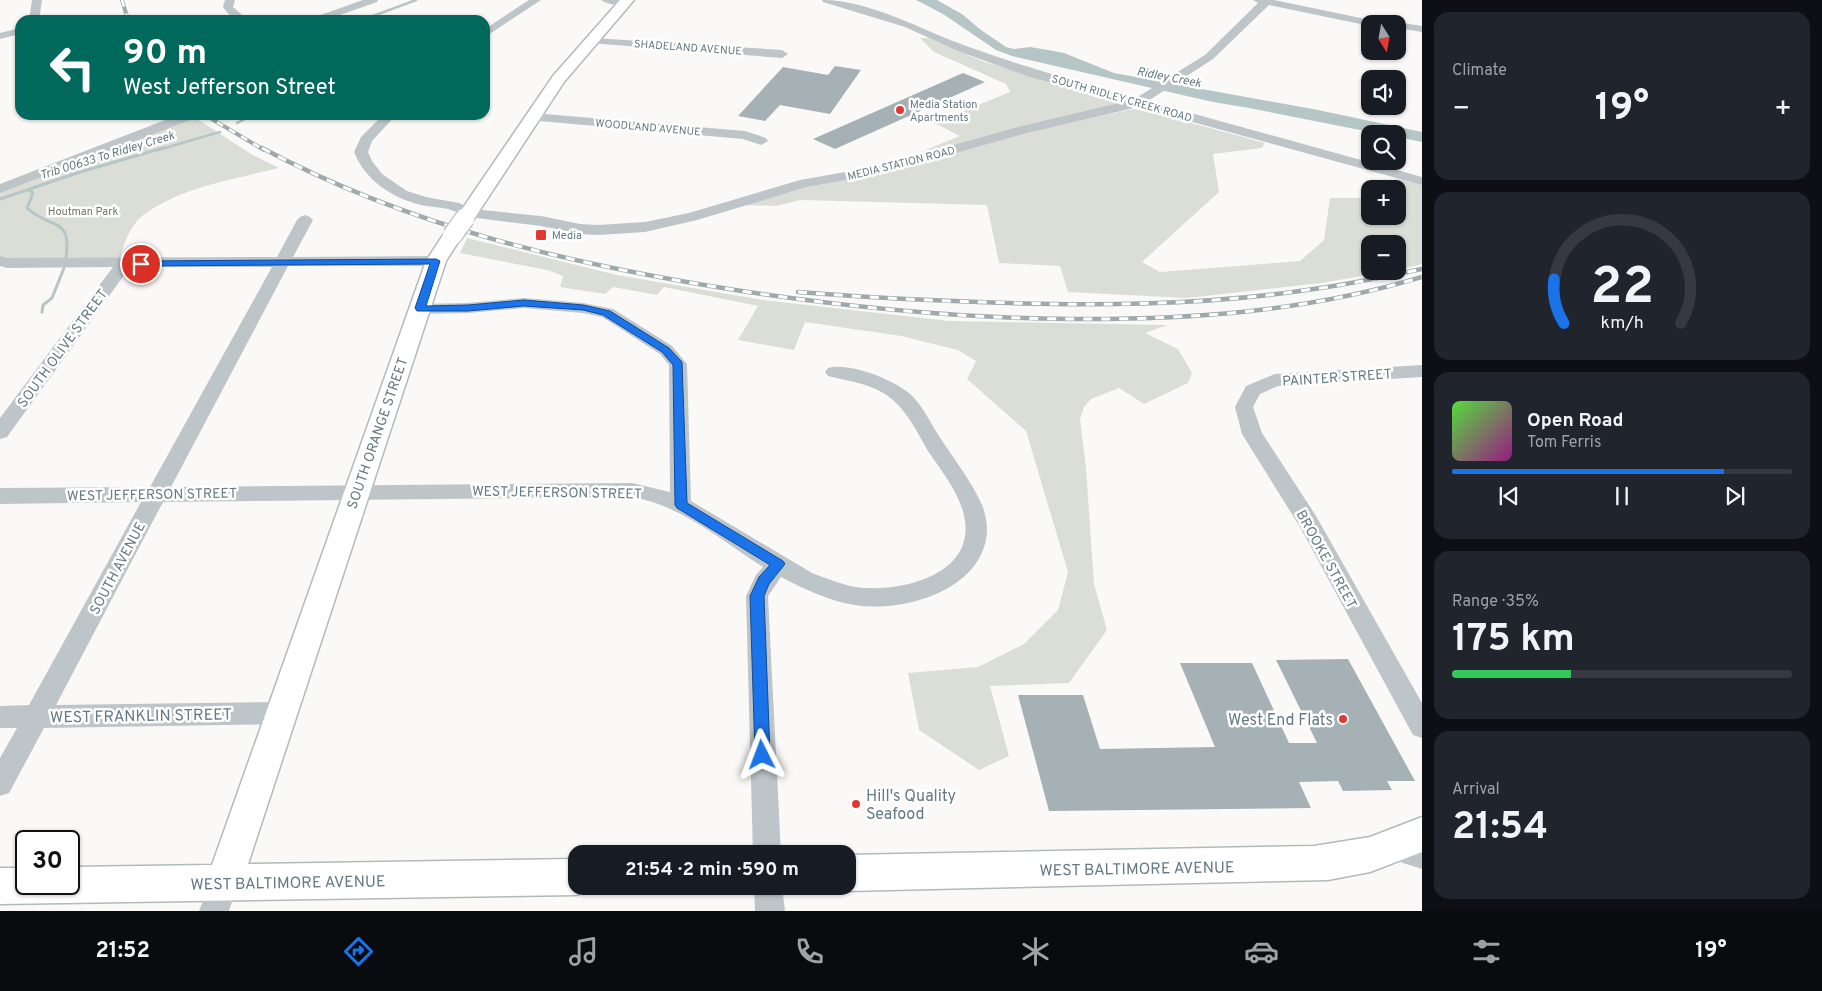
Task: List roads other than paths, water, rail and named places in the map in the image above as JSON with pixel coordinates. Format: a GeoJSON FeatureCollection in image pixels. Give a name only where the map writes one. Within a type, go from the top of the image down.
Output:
{"type":"FeatureCollection","features":[{"type":"Feature","properties":{"kind":"main road","name":"SOUTH ORANGE STREET"},"geometry":{"type":"LineString","coordinates":[[219,897],[436,261],[558,79],[626,1]]}},
{"type":"Feature","properties":{"kind":"main road","name":"WEST BALTIMORE AVENUE"},"geometry":{"type":"LineString","coordinates":[[856,874],[1314,864],[1351,860],[1413,846]]}},
{"type":"Feature","properties":{"kind":"main road","name":"WEST BALTIMORE AVENUE"},"geometry":{"type":"LineString","coordinates":[[0,886],[219,897],[568,877]]}},
{"type":"Feature","properties":{"kind":"street"},"geometry":{"type":"LineString","coordinates":[[35,15],[37,0]]}},
{"type":"Feature","properties":{"kind":"street"},"geometry":{"type":"LineString","coordinates":[[230,0],[228,7],[234,15]]}},
{"type":"Feature","properties":{"kind":"street"},"geometry":{"type":"LineString","coordinates":[[330,15],[373,0]]}},
{"type":"Feature","properties":{"kind":"street"},"geometry":{"type":"LineString","coordinates":[[490,31],[536,0]]}},
{"type":"Feature","properties":{"kind":"street"},"geometry":{"type":"LineString","coordinates":[[606,0],[626,1]]}},
{"type":"Feature","properties":{"kind":"street","name":"SOUTH RIDLEY CREEK ROAD"},"geometry":{"type":"LineString","coordinates":[[827,0],[909,24],[991,60],[1143,100],[1422,181]]}},
{"type":"Feature","properties":{"kind":"street"},"geometry":{"type":"LineString","coordinates":[[1264,1],[1361,21]]}},
{"type":"Feature","properties":{"kind":"street","name":"MEDIA STATION ROAD"},"geometry":{"type":"LineString","coordinates":[[462,222],[542,221],[586,229],[645,227],[692,217],[790,186],[880,170],[1023,130],[1143,100],[1209,57],[1264,1]]}},
{"type":"Feature","properties":{"kind":"street"},"geometry":{"type":"LineString","coordinates":[[1406,26],[1422,29]]}},
{"type":"Feature","properties":{"kind":"street"},"geometry":{"type":"LineString","coordinates":[[0,36],[15,32]]}},
{"type":"Feature","properties":{"kind":"street","name":"SHADELAND AVENUE"},"geometry":{"type":"LineString","coordinates":[[593,41],[782,54]]}},
{"type":"Feature","properties":{"kind":"street","name":"WOODLAND AVENUE"},"geometry":{"type":"LineString","coordinates":[[533,117],[745,135],[761,141]]}},
{"type":"Feature","properties":{"kind":"street"},"geometry":{"type":"LineString","coordinates":[[0,189],[177,120]]}},
{"type":"Feature","properties":{"kind":"street"},"geometry":{"type":"LineString","coordinates":[[385,120],[366,140],[361,152],[365,162],[377,176],[402,194],[423,201],[454,206],[462,222]]}},
{"type":"Feature","properties":{"kind":"street","name":"SOUTH AVENUE"},"geometry":{"type":"LineString","coordinates":[[0,784],[305,220]]}},
{"type":"Feature","properties":{"kind":"street"},"geometry":{"type":"LineString","coordinates":[[2,264],[436,261]]}},
{"type":"Feature","properties":{"kind":"street","name":"SOUTH OLIVE STREET"},"geometry":{"type":"LineString","coordinates":[[0,432],[124,264]]}},
{"type":"Feature","properties":{"kind":"street"},"geometry":{"type":"LineString","coordinates":[[420,308],[468,308],[524,303],[583,308],[607,313],[666,350],[678,364],[681,505]]}},
{"type":"Feature","properties":{"kind":"street","name":"PAINTER STREET"},"geometry":{"type":"LineString","coordinates":[[1253,390],[1275,380],[1422,371]]}},
{"type":"Feature","properties":{"kind":"street","name":"WEST JEFFERSON STREET"},"geometry":{"type":"LineString","coordinates":[[0,496],[622,490],[647,492],[681,505],[778,564],[824,588],[840,593],[877,598],[897,597],[928,587],[954,574],[969,556],[975,543],[976,520],[963,490],[911,406],[899,394],[880,383],[862,377],[834,372]]}},
{"type":"Feature","properties":{"kind":"street","name":"BROOKE STREET"},"geometry":{"type":"LineString","coordinates":[[1253,390],[1244,408],[1252,434],[1308,522],[1422,727]]}},
{"type":"Feature","properties":{"kind":"street"},"geometry":{"type":"LineString","coordinates":[[767,845],[757,602],[760,588],[778,564]]}},
{"type":"Feature","properties":{"kind":"street","name":"WEST FRANKLIN STREET"},"geometry":{"type":"LineString","coordinates":[[0,717],[282,712]]}},
{"type":"Feature","properties":{"kind":"street"},"geometry":{"type":"LineString","coordinates":[[769,895],[770,911]]}},
{"type":"Feature","properties":{"kind":"waterway","name":"Trib 00633 To Ridley Creek"},"geometry":{"type":"LineString","coordinates":[[376,15],[416,0]]}},
{"type":"Feature","properties":{"kind":"waterway","name":"Trib 00633 To Ridley Creek"},"geometry":{"type":"LineString","coordinates":[[237,123],[243,120]]}},
{"type":"Feature","properties":{"kind":"waterway","name":"Trib 00633 To Ridley Creek"},"geometry":{"type":"LineString","coordinates":[[158,150],[220,132]]}},
{"type":"Feature","properties":{"kind":"waterway","name":"Trib 00633 To Ridley Creek"},"geometry":{"type":"LineString","coordinates":[[0,199],[80,172],[163,148]]}},
{"type":"Feature","properties":{"kind":"waterway"},"geometry":{"type":"LineString","coordinates":[[32,189],[30,191],[33,193],[27,208],[63,230],[67,245],[66,258]]}},
{"type":"Feature","properties":{"kind":"waterway"},"geometry":{"type":"LineString","coordinates":[[42,312],[43,305],[52,298],[64,268]]}},
{"type":"Feature","properties":{"kind":"railway"},"geometry":{"type":"LineString","coordinates":[[122,0],[126,15]]}},
{"type":"Feature","properties":{"kind":"railway"},"geometry":{"type":"LineString","coordinates":[[213,120],[264,150]]}},
{"type":"Feature","properties":{"kind":"railway"},"geometry":{"type":"LineString","coordinates":[[262,148],[318,176],[375,200],[433,221],[492,239],[612,268],[673,280],[776,296],[859,306],[942,314],[1026,318],[1158,318],[1246,312],[1291,306],[1378,289],[1422,277]]}},
{"type":"Feature","properties":{"kind":"railway"},"geometry":{"type":"LineString","coordinates":[[798,292],[979,302],[1143,304],[1266,295],[1336,286],[1422,269]]}},
{"type":"Feature","properties":{"kind":"place","name":"Media Station Apartments"},"geometry":{"type":"Point","coordinates":[900,110]}},
{"type":"Feature","properties":{"kind":"place","name":"Media"},"geometry":{"type":"Point","coordinates":[541,235]}},
{"type":"Feature","properties":{"kind":"place","name":"West End Flats"},"geometry":{"type":"Point","coordinates":[1343,719]}},
{"type":"Feature","properties":{"kind":"place","name":"Hill's Quality Seafood"},"geometry":{"type":"Point","coordinates":[856,804]}},
{"type":"Feature","properties":{"kind":"water label","name":"Ridley Creek"},"geometry":{"type":"Point","coordinates":[1169,77]}},
{"type":"Feature","properties":{"kind":"park label","name":"Houtman Park"},"geometry":{"type":"Point","coordinates":[83,211]}}]}
